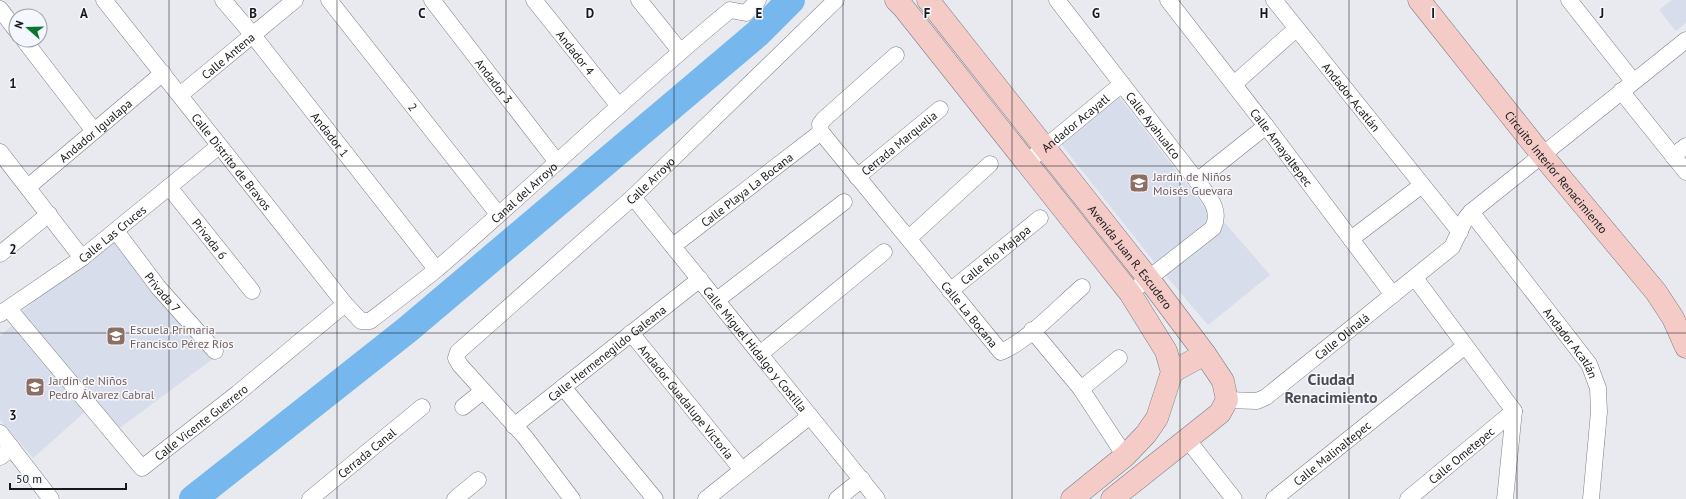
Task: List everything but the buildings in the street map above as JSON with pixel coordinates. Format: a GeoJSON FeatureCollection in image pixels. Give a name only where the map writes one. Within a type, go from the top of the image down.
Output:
{"type":"FeatureCollection","features":[{"type":"Feature","properties":{"kind":"main road","name":"Avenida Juan R. Escudero"},"geometry":{"type":"LineString","coordinates":[[896,0],[904,7],[1130,293],[1166,351],[1172,372]]}},
{"type":"Feature","properties":{"kind":"main road","name":"Avenida Juan R. Escudero"},"geometry":{"type":"LineString","coordinates":[[928,0],[1173,311],[1223,381],[1227,400]]}},
{"type":"Feature","properties":{"kind":"main road","name":"Circuito Interior Renacimiento"},"geometry":{"type":"LineString","coordinates":[[1419,0],[1542,155],[1656,292],[1673,318],[1686,347]]}},
{"type":"Feature","properties":{"kind":"main road"},"geometry":{"type":"LineString","coordinates":[[1151,327],[1173,311]]}},
{"type":"Feature","properties":{"kind":"main road"},"geometry":{"type":"LineString","coordinates":[[1072,499],[1125,456],[1146,434],[1157,418],[1172,372],[1205,354]]}},
{"type":"Feature","properties":{"kind":"main road"},"geometry":{"type":"LineString","coordinates":[[1114,498],[1220,413],[1227,400]]}},
{"type":"Feature","properties":{"kind":"street","name":"Calle Distrito de Bravos"},"geometry":{"type":"LineString","coordinates":[[104,0],[345,304],[361,322]]}},
{"type":"Feature","properties":{"kind":"street","name":"Andador 1"},"geometry":{"type":"LineString","coordinates":[[223,0],[252,34],[436,269]]}},
{"type":"Feature","properties":{"kind":"street","name":"Calle Antena"},"geometry":{"type":"LineString","coordinates":[[180,95],[295,0]]}},
{"type":"Feature","properties":{"kind":"street","name":"2"},"geometry":{"type":"LineString","coordinates":[[329,0],[498,214]]}},
{"type":"Feature","properties":{"kind":"street","name":"Andador 3"},"geometry":{"type":"LineString","coordinates":[[432,0],[557,162]]}},
{"type":"Feature","properties":{"kind":"street","name":"Andador 4"},"geometry":{"type":"LineString","coordinates":[[534,0],[618,105]]}},
{"type":"Feature","properties":{"kind":"street"},"geometry":{"type":"LineString","coordinates":[[639,0],[680,51]]}},
{"type":"Feature","properties":{"kind":"street"},"geometry":{"type":"LineString","coordinates":[[726,5],[746,13],[758,0]]}},
{"type":"Feature","properties":{"kind":"street","name":"Calle Arroyo"},"geometry":{"type":"LineString","coordinates":[[483,391],[460,365],[456,358],[458,352],[634,197],[776,56],[836,0]]}},
{"type":"Feature","properties":{"kind":"street","name":"Calle Ayahualco"},"geometry":{"type":"LineString","coordinates":[[1057,0],[1197,181],[1216,208],[1218,219],[1213,228],[1130,293]]}},
{"type":"Feature","properties":{"kind":"street","name":"Calle Amayaltepec"},"geometry":{"type":"LineString","coordinates":[[1168,0],[1234,84],[1393,295]]}},
{"type":"Feature","properties":{"kind":"street","name":"Andador Acatlán"},"geometry":{"type":"LineString","coordinates":[[1274,0],[1460,232]]}},
{"type":"Feature","properties":{"kind":"street"},"geometry":{"type":"LineString","coordinates":[[1569,0],[1686,172]]}},
{"type":"Feature","properties":{"kind":"street","name":"Canal del Arroyo"},"geometry":{"type":"LineString","coordinates":[[361,322],[370,321],[436,269],[680,51],[726,5]]}},
{"type":"Feature","properties":{"kind":"street"},"geometry":{"type":"LineString","coordinates":[[0,9],[8,20]]}},
{"type":"Feature","properties":{"kind":"street"},"geometry":{"type":"LineString","coordinates":[[1234,84],[1296,29]]}},
{"type":"Feature","properties":{"kind":"street"},"geometry":{"type":"LineString","coordinates":[[1471,212],[1686,40]]}},
{"type":"Feature","properties":{"kind":"street"},"geometry":{"type":"LineString","coordinates":[[30,48],[94,131]]}},
{"type":"Feature","properties":{"kind":"street","name":"Calle Playa La Bocana"},"geometry":{"type":"LineString","coordinates":[[672,246],[821,128],[824,119],[896,56]]}},
{"type":"Feature","properties":{"kind":"street","name":"Andador Igualapa"},"geometry":{"type":"LineString","coordinates":[[28,187],[163,73]]}},
{"type":"Feature","properties":{"kind":"street","name":"Andador Acayatl"},"geometry":{"type":"LineString","coordinates":[[1027,162],[1122,84]]}},
{"type":"Feature","properties":{"kind":"street","name":"Cerrada Marquelia"},"geometry":{"type":"LineString","coordinates":[[857,177],[940,109]]}},
{"type":"Feature","properties":{"kind":"street"},"geometry":{"type":"LineString","coordinates":[[1197,181],[1266,126]]}},
{"type":"Feature","properties":{"kind":"street","name":"Calle La Bocana"},"geometry":{"type":"LineString","coordinates":[[821,128],[857,177],[1001,352],[1032,330]]}},
{"type":"Feature","properties":{"kind":"street","name":"Calle Las Cruces"},"geometry":{"type":"LineString","coordinates":[[4,311],[82,258],[220,146]]}},
{"type":"Feature","properties":{"kind":"street"},"geometry":{"type":"LineString","coordinates":[[1674,156],[1686,146]]}},
{"type":"Feature","properties":{"kind":"street"},"geometry":{"type":"LineString","coordinates":[[0,152],[82,258]]}},
{"type":"Feature","properties":{"kind":"street"},"geometry":{"type":"LineString","coordinates":[[908,238],[990,164]]}},
{"type":"Feature","properties":{"kind":"street"},"geometry":{"type":"LineString","coordinates":[[1351,239],[1422,185]]}},
{"type":"Feature","properties":{"kind":"street","name":"Privada 6"},"geometry":{"type":"LineString","coordinates":[[169,187],[252,291]]}},
{"type":"Feature","properties":{"kind":"street","name":"Calle Miguel Hidalgo y Costilla"},"geometry":{"type":"LineString","coordinates":[[634,197],[672,246],[878,499]]}},
{"type":"Feature","properties":{"kind":"street"},"geometry":{"type":"LineString","coordinates":[[717,300],[844,202]]}},
{"type":"Feature","properties":{"kind":"street","name":"Andador Acatlán"},"geometry":{"type":"LineString","coordinates":[[1471,212],[1589,364],[1598,388],[1599,412],[1591,499]]}},
{"type":"Feature","properties":{"kind":"street","name":"Calle Olinalá"},"geometry":{"type":"LineString","coordinates":[[1227,400],[1257,401],[1266,397],[1415,278],[1452,246],[1466,218],[1471,212]]}},
{"type":"Feature","properties":{"kind":"street"},"geometry":{"type":"LineString","coordinates":[[0,254],[49,214]]}},
{"type":"Feature","properties":{"kind":"street","name":"Calle Río Majapa"},"geometry":{"type":"LineString","coordinates":[[950,291],[1040,218]]}},
{"type":"Feature","properties":{"kind":"street","name":"Privada 7"},"geometry":{"type":"LineString","coordinates":[[116,231],[158,288],[215,351]]}},
{"type":"Feature","properties":{"kind":"street"},"geometry":{"type":"LineString","coordinates":[[760,354],[884,252]]}},
{"type":"Feature","properties":{"kind":"street"},"geometry":{"type":"LineString","coordinates":[[1415,278],[1464,346],[1514,411],[1505,499]]}},
{"type":"Feature","properties":{"kind":"street","name":"Calle Hermenegildo Galeana"},"geometry":{"type":"LineString","coordinates":[[514,426],[700,279]]}},
{"type":"Feature","properties":{"kind":"street"},"geometry":{"type":"LineString","coordinates":[[1082,287],[1032,330],[1081,389],[1125,456]]}},
{"type":"Feature","properties":{"kind":"street","name":"Calle Vicente Guerrero"},"geometry":{"type":"LineString","coordinates":[[4,311],[142,468],[238,393],[345,304]]}},
{"type":"Feature","properties":{"kind":"street","name":"Andador Guadalupe Victoria"},"geometry":{"type":"LineString","coordinates":[[631,333],[742,470]]}},
{"type":"Feature","properties":{"kind":"street","name":"Calle Malinaltepec"},"geometry":{"type":"LineString","coordinates":[[1274,499],[1464,346]]}},
{"type":"Feature","properties":{"kind":"street"},"geometry":{"type":"LineString","coordinates":[[1081,389],[1119,358]]}},
{"type":"Feature","properties":{"kind":"street"},"geometry":{"type":"LineString","coordinates":[[563,387],[655,499]]}},
{"type":"Feature","properties":{"kind":"street"},"geometry":{"type":"LineString","coordinates":[[463,408],[483,391],[514,426],[572,499]]}},
{"type":"Feature","properties":{"kind":"street","name":"Cerrada Canal"},"geometry":{"type":"LineString","coordinates":[[310,499],[422,407]]}},
{"type":"Feature","properties":{"kind":"street","name":"Calle Ometepec"},"geometry":{"type":"LineString","coordinates":[[1408,499],[1514,411]]}},
{"type":"Feature","properties":{"kind":"street"},"geometry":{"type":"LineString","coordinates":[[706,499],[810,416]]}},
{"type":"Feature","properties":{"kind":"street"},"geometry":{"type":"LineString","coordinates":[[0,433],[6,453],[51,499]]}},
{"type":"Feature","properties":{"kind":"street"},"geometry":{"type":"LineString","coordinates":[[1187,439],[1234,499]]}},
{"type":"Feature","properties":{"kind":"street"},"geometry":{"type":"LineString","coordinates":[[1101,476],[1114,498]]}},
{"type":"Feature","properties":{"kind":"street"},"geometry":{"type":"LineString","coordinates":[[455,499],[478,480]]}},
{"type":"Feature","properties":{"kind":"street"},"geometry":{"type":"LineString","coordinates":[[837,499],[862,480]]}},
{"type":"Feature","properties":{"kind":"shaded area"},"geometry":{"type":"Polygon","coordinates":[[[1672,0],[1686,0],[1686,23],[1676,31],[1659,10],[1672,0]]]}},
{"type":"Feature","properties":{"kind":"shaded area","name":"Jardín de Niños Moisés Guevara"},"geometry":{"type":"Polygon","coordinates":[[[1117,94],[1212,217],[1155,263],[1058,140],[1117,94]]]}},
{"type":"Feature","properties":{"kind":"shaded area"},"geometry":{"type":"Polygon","coordinates":[[[1225,223],[1270,275],[1208,325],[1163,272],[1225,223]]]}},
{"type":"Feature","properties":{"kind":"shaded area","name":"Escuela Primaria Francisco Pérez Ríos"},"geometry":{"type":"Polygon","coordinates":[[[115,235],[214,358],[113,433],[18,315],[115,235]]]}},
{"type":"Feature","properties":{"kind":"shaded area","name":"Jardín de Niños Pedro Álvarez Cabral"},"geometry":{"type":"Polygon","coordinates":[[[16,322],[88,409],[33,458],[0,420],[0,336],[16,322]]]}},
{"type":"Feature","properties":{"kind":"waterway"},"geometry":{"type":"LineString","coordinates":[[193,499],[407,330],[757,34],[791,0]]}},
{"type":"Feature","properties":{"kind":"place","name":"Jardín de Niños Moisés Guevara"},"geometry":{"type":"Point","coordinates":[1139,183]}},
{"type":"Feature","properties":{"kind":"place","name":"Escuela Primaria Francisco Pérez Ríos"},"geometry":{"type":"Point","coordinates":[116,336]}},
{"type":"Feature","properties":{"kind":"place","name":"Jardín de Niños Pedro Álvarez Cabral"},"geometry":{"type":"Point","coordinates":[35,387]}},
{"type":"Feature","properties":{"kind":"district","name":"Ciudad Renacimiento"},"geometry":{"type":"Point","coordinates":[1331,388]}}]}
